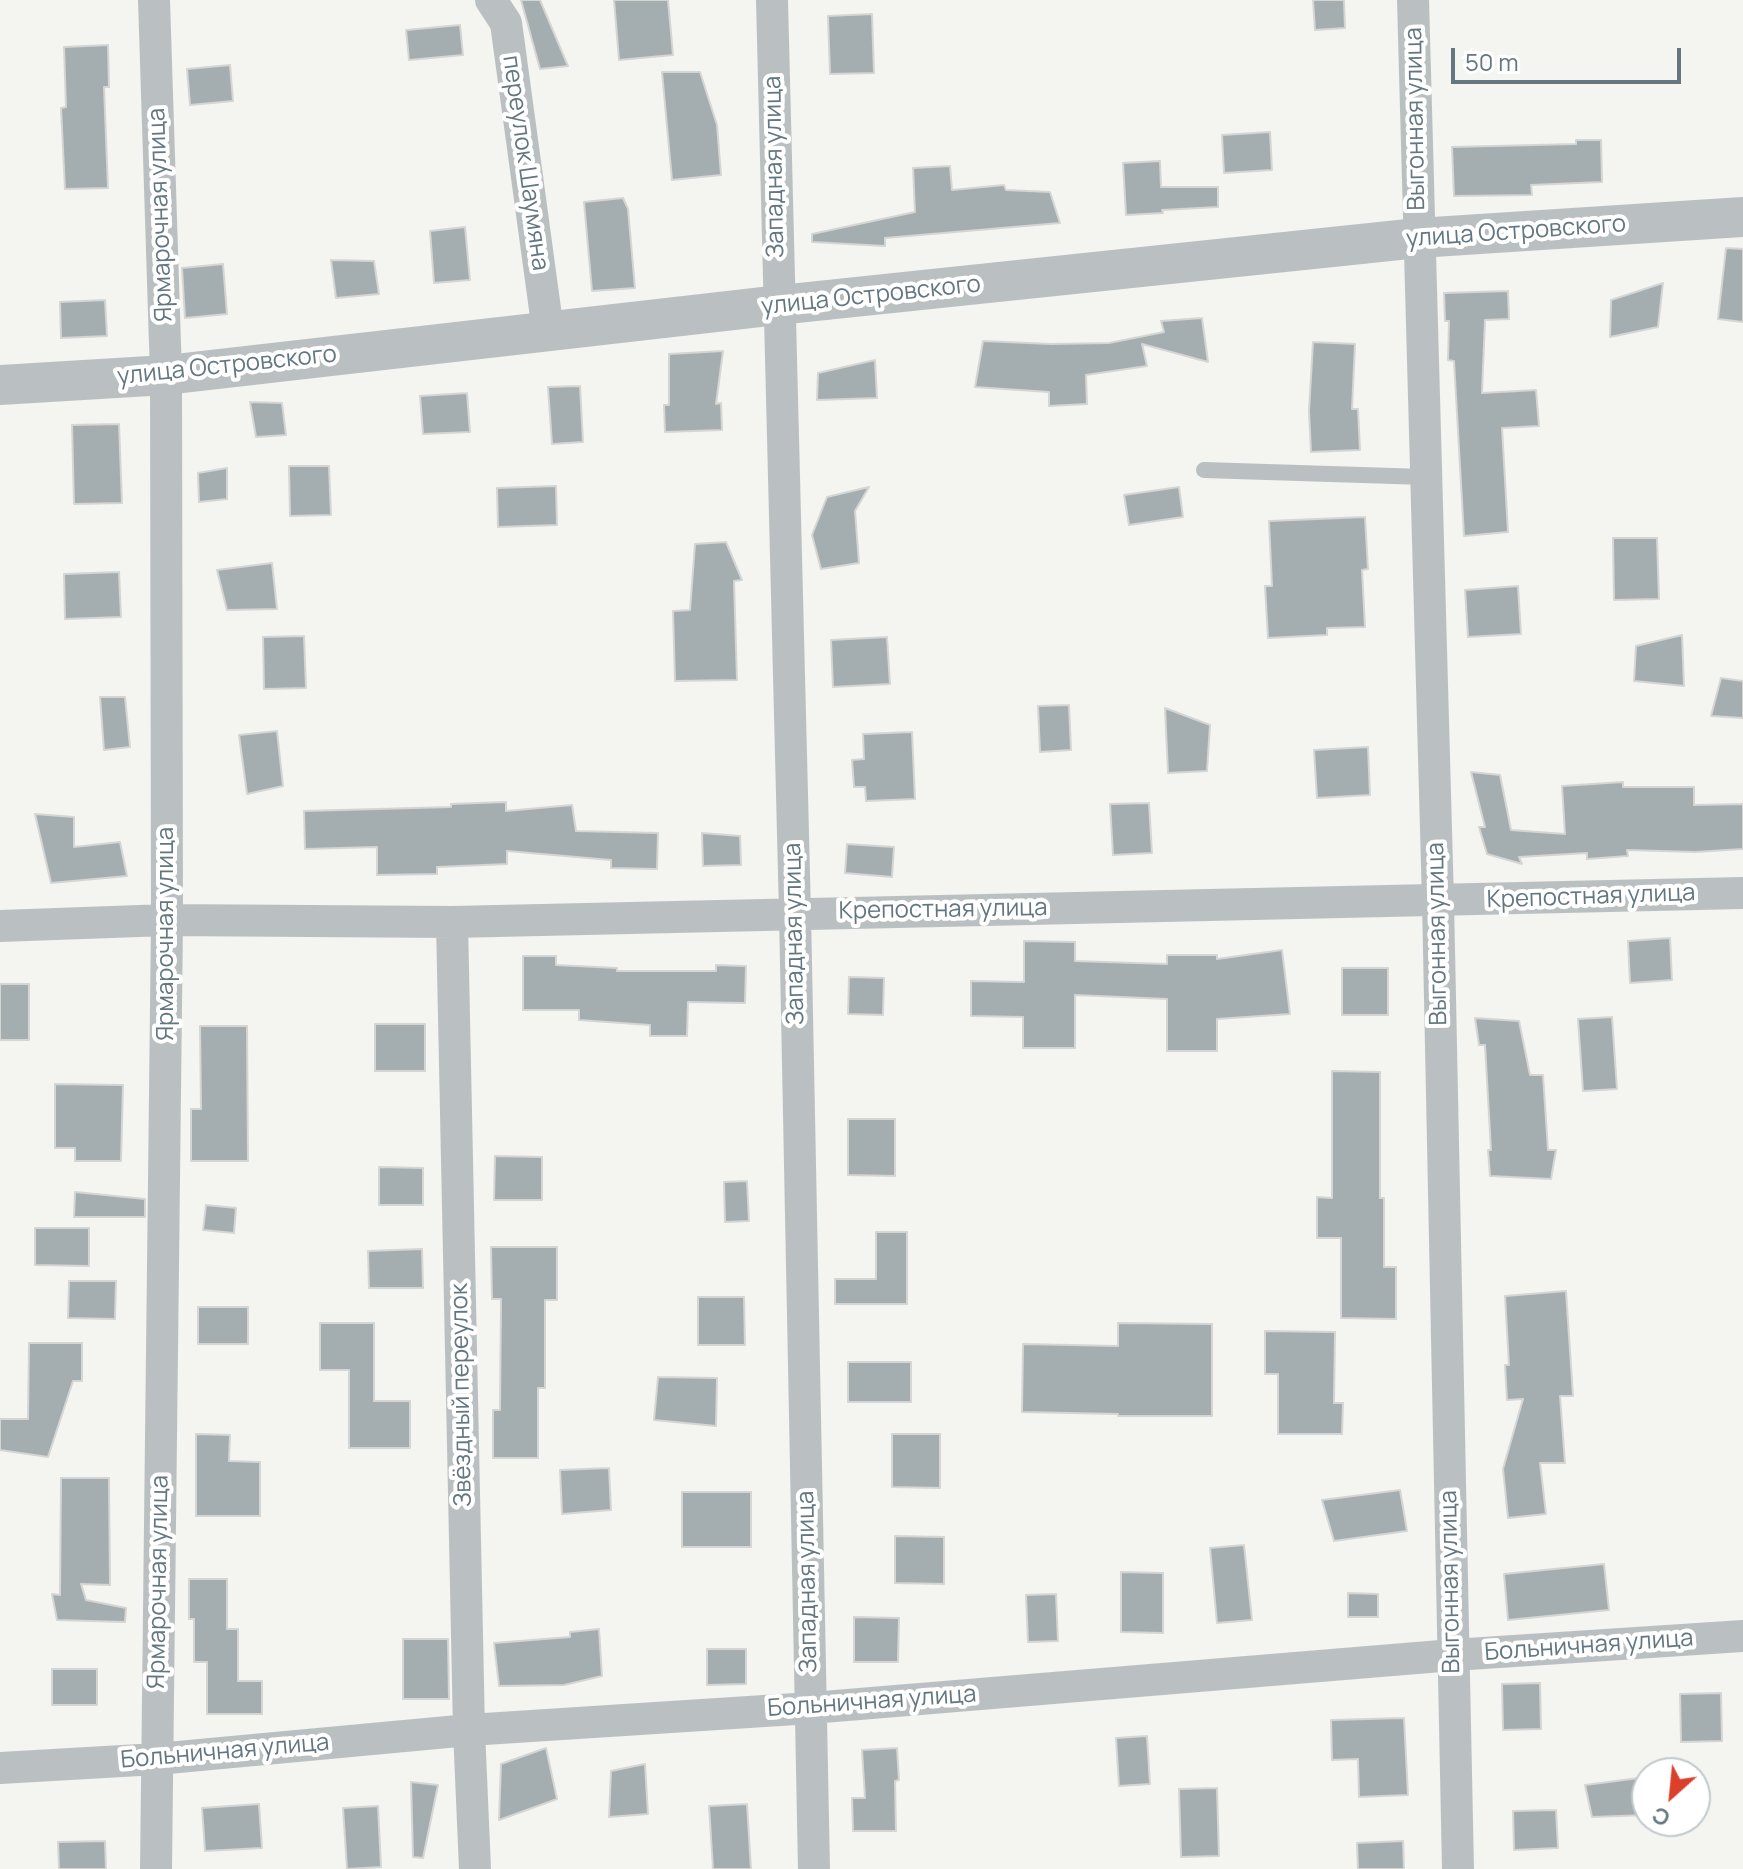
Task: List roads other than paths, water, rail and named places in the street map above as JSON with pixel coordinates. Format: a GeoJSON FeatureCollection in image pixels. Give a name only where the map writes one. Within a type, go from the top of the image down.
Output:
{"type":"FeatureCollection","features":[{"type":"Feature","properties":{"kind":"street","name":"Ярмарочная улица"},"geometry":{"type":"LineString","coordinates":[[154,0],[166,375],[167,920],[156,1869]]}},
{"type":"Feature","properties":{"kind":"street","name":"переулок Шаумяна"},"geometry":{"type":"LineString","coordinates":[[491,0],[506,23],[548,331]]}},
{"type":"Feature","properties":{"kind":"street","name":"Западная улица"},"geometry":{"type":"LineString","coordinates":[[772,0],[795,913],[814,1869]]}},
{"type":"Feature","properties":{"kind":"street","name":"Выгонная улица"},"geometry":{"type":"LineString","coordinates":[[1413,0],[1438,901],[1458,1869]]}},
{"type":"Feature","properties":{"kind":"street","name":"улица Островского"},"geometry":{"type":"LineString","coordinates":[[0,385],[166,375],[779,305],[1418,238],[1743,217]]}},
{"type":"Feature","properties":{"kind":"street","name":"Крепостная улица"},"geometry":{"type":"LineString","coordinates":[[0,926],[167,920],[452,922],[1743,893]]}},
{"type":"Feature","properties":{"kind":"street","name":"Звёздный переулок"},"geometry":{"type":"LineString","coordinates":[[452,922],[469,1730],[475,1869]]}},
{"type":"Feature","properties":{"kind":"street","name":"Больничная улица"},"geometry":{"type":"LineString","coordinates":[[0,1768],[157,1759],[469,1730],[811,1708],[1453,1655],[1743,1636]]}},
{"type":"Feature","properties":{"kind":"lane"},"geometry":{"type":"LineString","coordinates":[[1204,470],[1425,477]]}}]}
